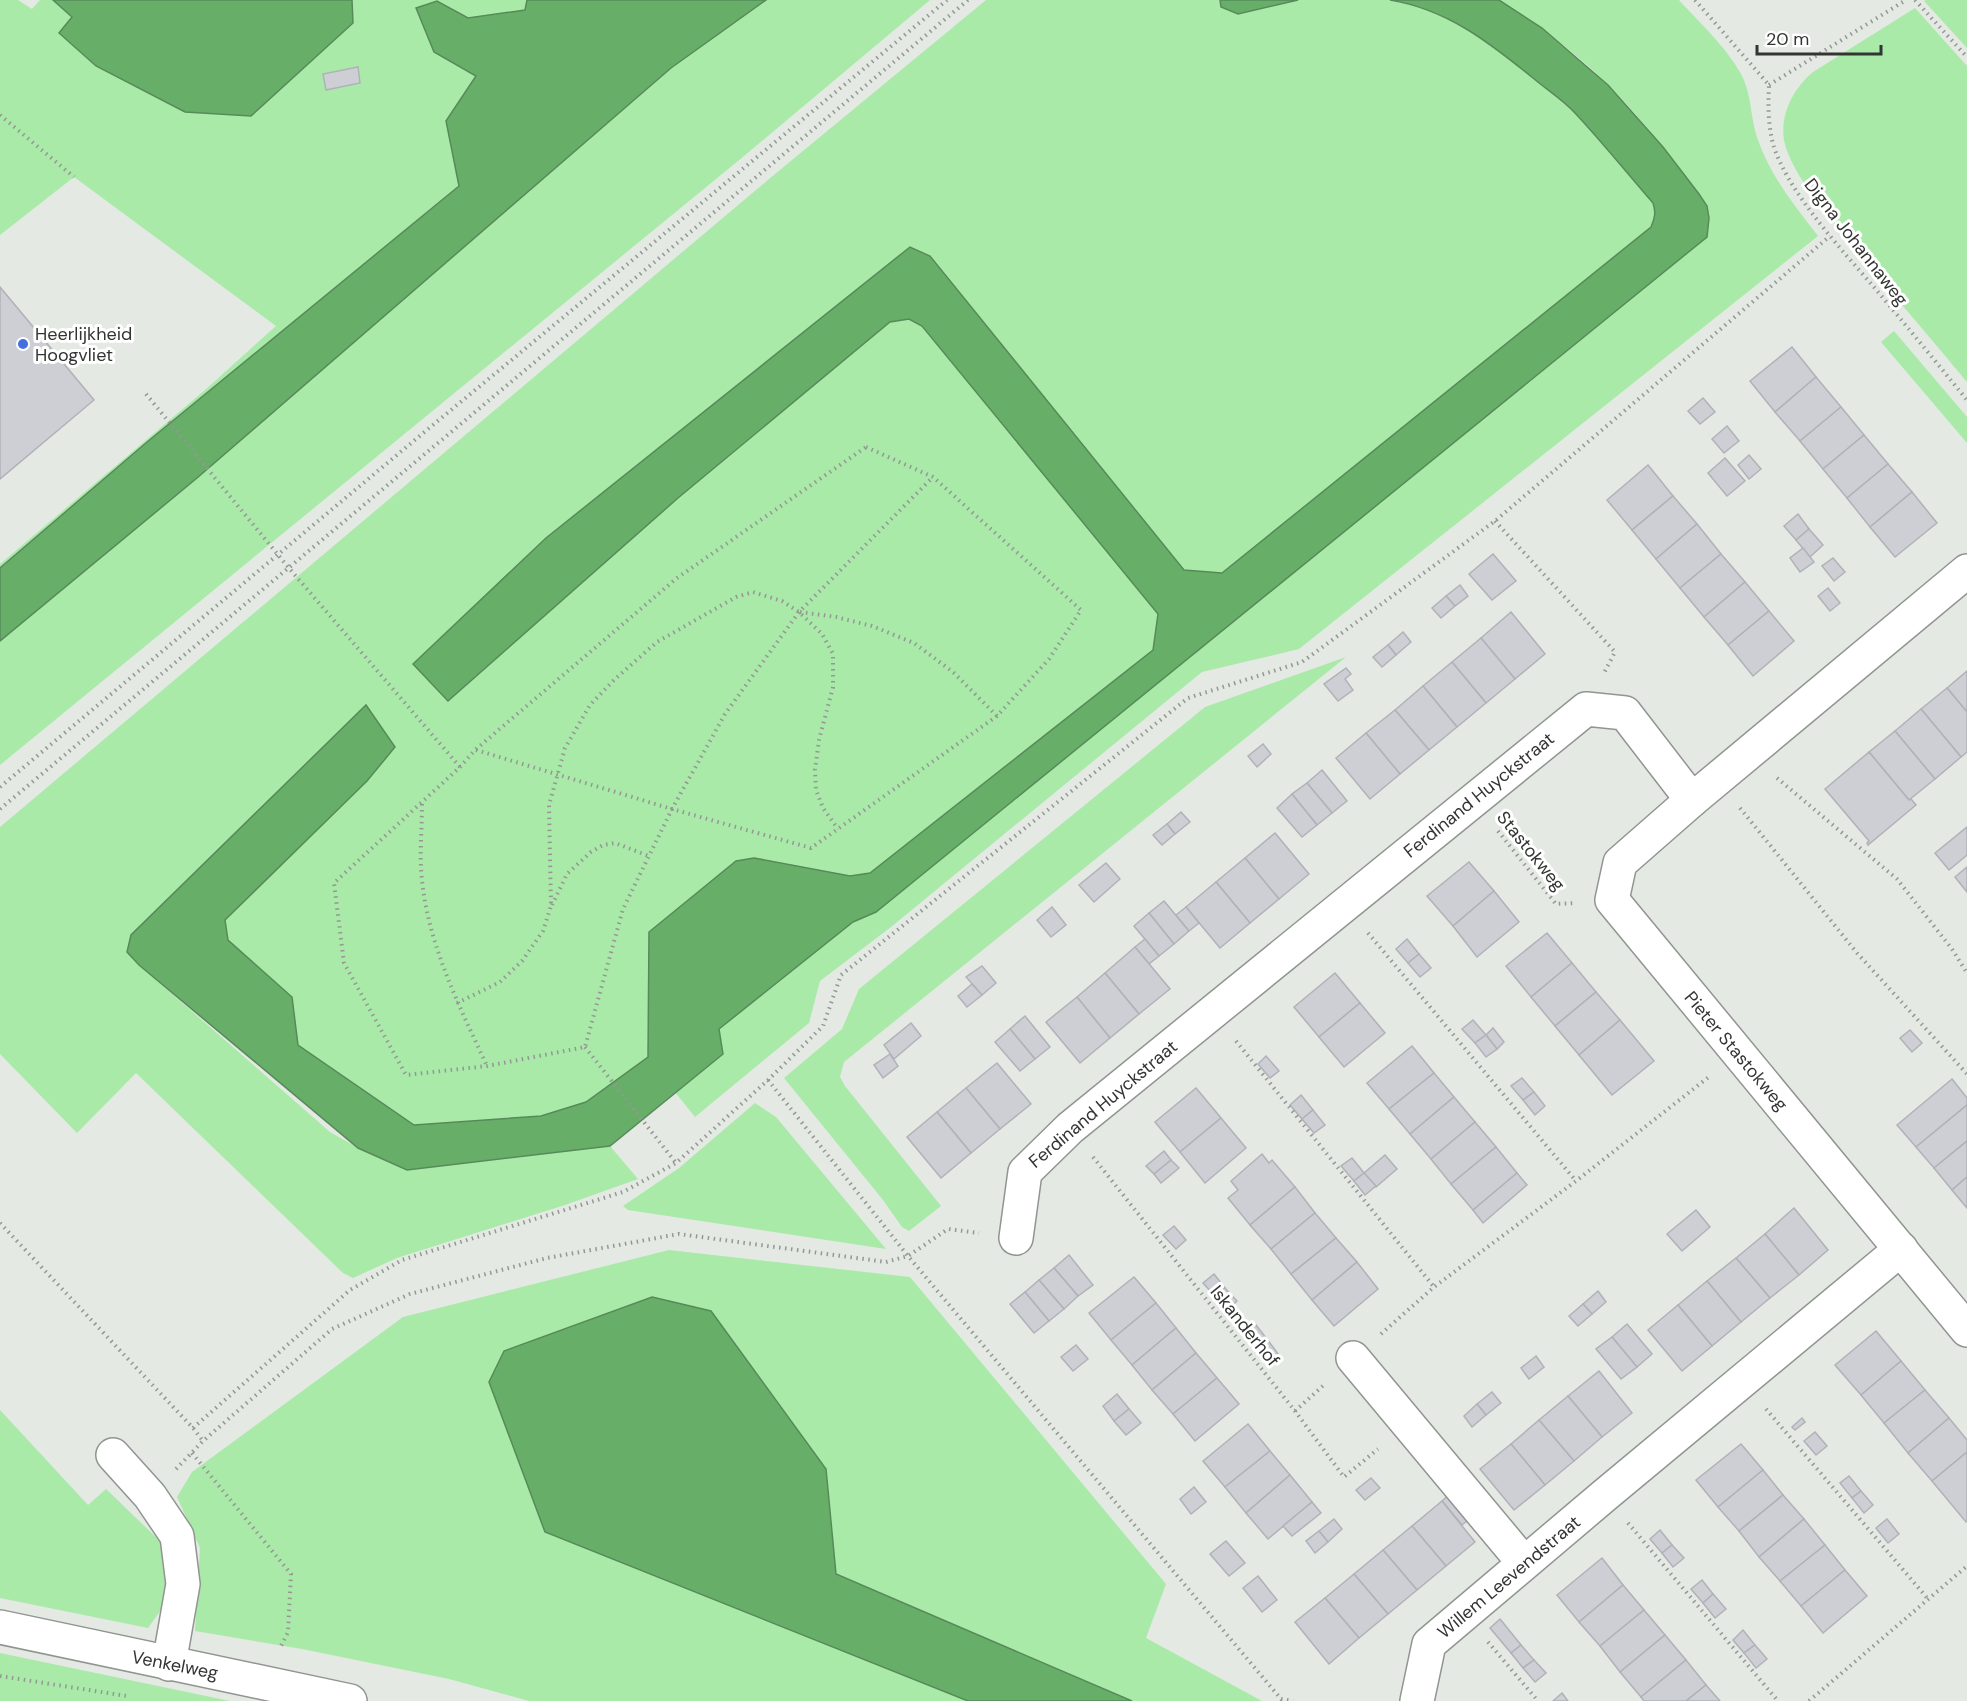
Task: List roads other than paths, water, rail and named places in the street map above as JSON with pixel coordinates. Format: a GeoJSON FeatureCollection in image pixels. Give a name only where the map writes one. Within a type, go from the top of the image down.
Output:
{"type":"FeatureCollection","features":[{"type":"Feature","properties":{"kind":"street"},"geometry":{"type":"LineString","coordinates":[[1692,800],[1967,571]]}},
{"type":"Feature","properties":{"kind":"street","name":"Ferdinand Huyckstraat"},"geometry":{"type":"LineString","coordinates":[[1016,1238],[1025,1172],[1070,1128],[1586,709],[1625,713],[1692,800]]}},
{"type":"Feature","properties":{"kind":"street","name":"Pieter Stastokweg"},"geometry":{"type":"LineString","coordinates":[[1692,800],[1620,863],[1611,900],[1967,1330]]}},
{"type":"Feature","properties":{"kind":"street","name":"Willem Leevendstraat"},"geometry":{"type":"LineString","coordinates":[[1417,1701],[1429,1644],[1901,1250]]}},
{"type":"Feature","properties":{"kind":"street"},"geometry":{"type":"LineString","coordinates":[[1353,1358],[1524,1563]]}},
{"type":"Feature","properties":{"kind":"street"},"geometry":{"type":"LineString","coordinates":[[113,1455],[150,1496],[177,1536],[183,1584],[169,1664]]}},
{"type":"Feature","properties":{"kind":"street","name":"Venkelweg"},"geometry":{"type":"LineString","coordinates":[[0,1627],[350,1701]]}},
{"type":"Feature","properties":{"kind":"place","name":"Heerlijkheid Hoogvliet"},"geometry":{"type":"Point","coordinates":[23,344]}}]}
